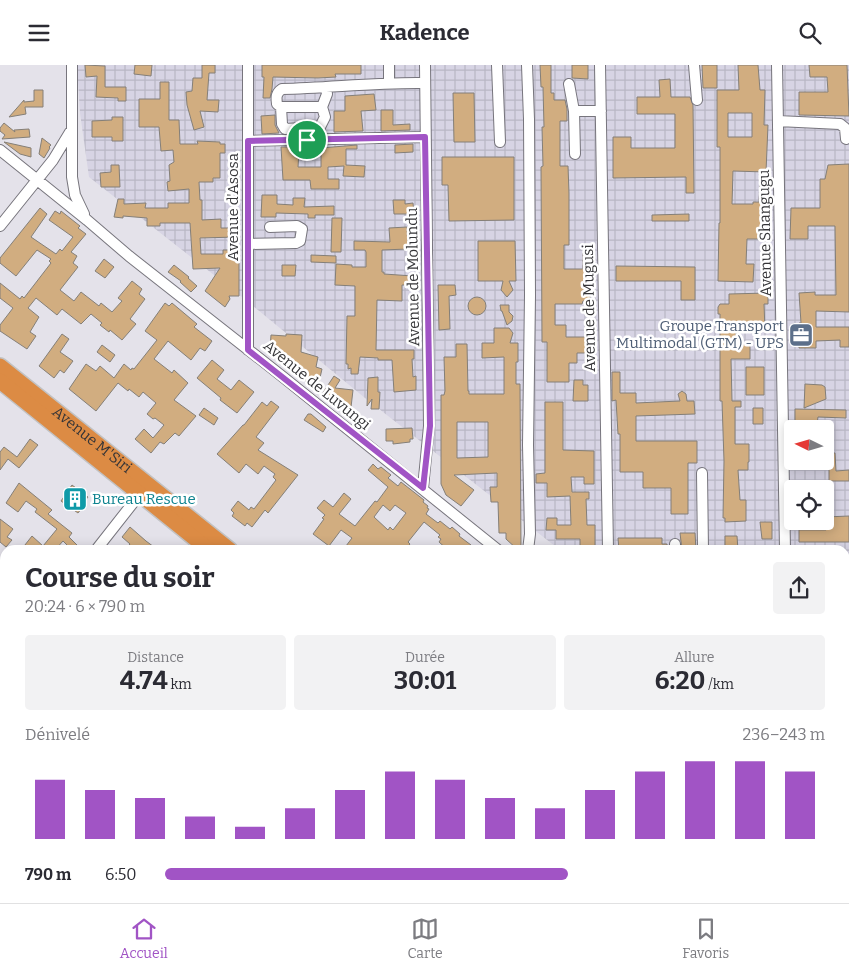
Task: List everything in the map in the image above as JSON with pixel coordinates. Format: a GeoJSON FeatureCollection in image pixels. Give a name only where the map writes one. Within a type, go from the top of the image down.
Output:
{"type":"FeatureCollection","features":[{"type":"Feature","properties":{"kind":"highway","name":"Avenue M'Siri"},"geometry":{"type":"LineString","coordinates":[[0,366],[224,545]]}},
{"type":"Feature","properties":{"kind":"highway","name":"Avenue M'Siri"},"geometry":{"type":"LineString","coordinates":[[0,381],[203,545]]}},
{"type":"Feature","properties":{"kind":"street"},"geometry":{"type":"LineString","coordinates":[[72,65],[72,177],[77,201],[87,219]]}},
{"type":"Feature","properties":{"kind":"street","name":"Avenue d'Asosa"},"geometry":{"type":"LineString","coordinates":[[248,65],[248,350]]}},
{"type":"Feature","properties":{"kind":"street"},"geometry":{"type":"LineString","coordinates":[[389,65],[389,83]]}},
{"type":"Feature","properties":{"kind":"street","name":"Avenue de Molundu"},"geometry":{"type":"LineString","coordinates":[[423,488],[430,426],[424,65]]}},
{"type":"Feature","properties":{"kind":"street"},"geometry":{"type":"LineString","coordinates":[[497,65],[500,142]]}},
{"type":"Feature","properties":{"kind":"street"},"geometry":{"type":"LineString","coordinates":[[527,65],[530,285],[529,545]]}},
{"type":"Feature","properties":{"kind":"street","name":"Avenue de Mugusi"},"geometry":{"type":"LineString","coordinates":[[600,65],[608,545]]}},
{"type":"Feature","properties":{"kind":"street"},"geometry":{"type":"LineString","coordinates":[[694,65],[697,100]]}},
{"type":"Feature","properties":{"kind":"street","name":"Avenue Shangugu"},"geometry":{"type":"LineString","coordinates":[[777,65],[785,545]]}},
{"type":"Feature","properties":{"kind":"street"},"geometry":{"type":"LineString","coordinates":[[322,107],[282,107],[277,105],[276,97],[282,89],[389,83],[425,83]]}},
{"type":"Feature","properties":{"kind":"street"},"geometry":{"type":"LineString","coordinates":[[569,84],[574,111],[575,154]]}},
{"type":"Feature","properties":{"kind":"street"},"geometry":{"type":"LineString","coordinates":[[282,107],[282,125],[285,129],[320,127],[325,117],[322,107],[327,94],[326,88]]}},
{"type":"Feature","properties":{"kind":"street"},"geometry":{"type":"LineString","coordinates":[[574,111],[601,111]]}},
{"type":"Feature","properties":{"kind":"street"},"geometry":{"type":"LineString","coordinates":[[778,121],[840,124],[845,128],[846,139]]}},
{"type":"Feature","properties":{"kind":"street"},"geometry":{"type":"LineString","coordinates":[[0,226],[58,153],[71,129]]}},
{"type":"Feature","properties":{"kind":"street"},"geometry":{"type":"LineString","coordinates":[[248,141],[425,137]]}},
{"type":"Feature","properties":{"kind":"street","name":"Avenue de Luvungi"},"geometry":{"type":"LineString","coordinates":[[0,150],[87,219],[129,256],[423,488],[492,545]]}},
{"type":"Feature","properties":{"kind":"street"},"geometry":{"type":"LineString","coordinates":[[248,244],[296,243],[300,241],[302,229],[297,226],[270,227]]}},
{"type":"Feature","properties":{"kind":"street"},"geometry":{"type":"LineString","coordinates":[[702,473],[704,545]]}},
{"type":"Feature","properties":{"kind":"street"},"geometry":{"type":"LineString","coordinates":[[100,545],[140,494]]}},
{"type":"Feature","properties":{"kind":"shaded area"},"geometry":{"type":"Polygon","coordinates":[[[77,65],[849,65],[849,545],[554,545],[365,398],[242,297],[89,177],[80,113],[77,65]]]}},
{"type":"Feature","properties":{"kind":"building"},"geometry":{"type":"Polygon","coordinates":[[[85,65],[105,66],[105,87],[126,87],[126,101],[118,101],[118,98],[96,97],[97,76],[86,77],[85,65]]]}},
{"type":"Feature","properties":{"kind":"building"},"geometry":{"type":"Polygon","coordinates":[[[135,65],[152,65],[151,76],[134,74],[135,65]]]}},
{"type":"Feature","properties":{"kind":"building"},"geometry":{"type":"Polygon","coordinates":[[[202,65],[215,65],[215,73],[209,73],[207,100],[219,100],[218,112],[200,111],[204,127],[194,130],[187,105],[186,92],[192,91],[193,78],[202,78],[202,65]]]}},
{"type":"Feature","properties":{"kind":"building"},"geometry":{"type":"Polygon","coordinates":[[[262,65],[361,65],[361,74],[335,74],[336,77],[318,78],[273,77],[270,98],[263,98],[264,77],[262,77],[262,65]]]}},
{"type":"Feature","properties":{"kind":"building"},"geometry":{"type":"Polygon","coordinates":[[[540,65],[551,65],[551,93],[554,93],[554,100],[565,100],[567,109],[567,121],[560,121],[560,166],[568,166],[569,193],[569,245],[564,245],[564,269],[583,269],[583,253],[590,253],[590,301],[583,301],[582,304],[555,304],[555,325],[566,325],[566,337],[591,337],[591,353],[577,353],[577,363],[569,363],[569,382],[547,382],[547,342],[542,342],[541,167],[543,166],[542,127],[544,127],[543,87],[541,87],[540,65]]]}},
{"type":"Feature","properties":{"kind":"building"},"geometry":{"type":"Polygon","coordinates":[[[572,65],[588,65],[588,79],[572,78],[572,65]]]}},
{"type":"Feature","properties":{"kind":"building"},"geometry":{"type":"Polygon","coordinates":[[[702,65],[717,65],[717,88],[703,88],[702,65]]]}},
{"type":"Feature","properties":{"kind":"building"},"geometry":{"type":"Polygon","coordinates":[[[738,65],[758,65],[760,90],[765,90],[764,125],[768,125],[766,172],[733,171],[732,204],[753,204],[753,202],[759,202],[760,179],[766,179],[767,218],[765,218],[765,239],[747,239],[746,264],[754,264],[753,282],[718,281],[720,147],[717,147],[717,90],[739,90],[738,65]],[[728,113],[728,137],[752,137],[752,113],[728,113]]]}},
{"type":"Feature","properties":{"kind":"building"},"geometry":{"type":"Polygon","coordinates":[[[809,65],[847,65],[849,116],[799,115],[799,92],[828,92],[827,77],[810,77],[809,65]]]}},
{"type":"Feature","properties":{"kind":"building"},"geometry":{"type":"Polygon","coordinates":[[[670,79],[671,97],[690,97],[693,105],[694,193],[686,193],[686,177],[613,178],[613,137],[631,137],[631,148],[675,148],[675,114],[637,114],[637,97],[660,97],[659,80],[670,79]]]}},
{"type":"Feature","properties":{"kind":"building"},"geometry":{"type":"Polygon","coordinates":[[[160,82],[169,82],[169,120],[179,120],[180,144],[198,144],[197,141],[225,144],[225,153],[220,153],[220,178],[213,178],[213,182],[199,182],[200,200],[202,200],[202,220],[221,219],[221,228],[239,228],[237,237],[200,238],[201,254],[223,254],[223,250],[239,250],[239,296],[229,296],[230,299],[225,307],[205,291],[220,268],[193,269],[190,223],[160,223],[160,226],[147,226],[147,218],[114,217],[118,199],[124,199],[124,204],[146,203],[145,208],[168,208],[168,203],[189,203],[189,189],[168,191],[167,182],[170,181],[169,165],[174,162],[173,150],[161,151],[159,127],[139,127],[139,99],[160,99],[160,82]]]}},
{"type":"Feature","properties":{"kind":"building"},"geometry":{"type":"Polygon","coordinates":[[[34,90],[43,90],[43,107],[25,107],[26,114],[9,117],[24,100],[24,102],[34,101],[34,90]]]}},
{"type":"Feature","properties":{"kind":"building"},"geometry":{"type":"Polygon","coordinates":[[[453,93],[474,93],[475,142],[454,142],[453,93]]]}},
{"type":"Feature","properties":{"kind":"building"},"geometry":{"type":"Polygon","coordinates":[[[374,94],[376,110],[361,111],[363,131],[334,132],[334,111],[345,111],[345,96],[374,94]]]}},
{"type":"Feature","properties":{"kind":"building"},"geometry":{"type":"Polygon","coordinates":[[[381,110],[393,110],[393,125],[410,124],[410,130],[381,131],[381,110]]]}},
{"type":"Feature","properties":{"kind":"building"},"geometry":{"type":"Polygon","coordinates":[[[275,115],[275,125],[279,133],[262,134],[261,116],[275,115]]]}},
{"type":"Feature","properties":{"kind":"building"},"geometry":{"type":"Polygon","coordinates":[[[112,117],[123,117],[123,141],[112,141],[112,137],[92,137],[92,121],[112,120],[112,117]]]}},
{"type":"Feature","properties":{"kind":"building"},"geometry":{"type":"Polygon","coordinates":[[[4,123],[15,132],[14,130],[29,129],[30,137],[2,139],[5,135],[0,131],[0,128],[4,123]]]}},
{"type":"Feature","properties":{"kind":"building"},"geometry":{"type":"Polygon","coordinates":[[[42,138],[51,145],[44,158],[39,154],[42,138]]]}},
{"type":"Feature","properties":{"kind":"building"},"geometry":{"type":"Polygon","coordinates":[[[4,142],[31,148],[31,157],[20,154],[4,142]]]}},
{"type":"Feature","properties":{"kind":"building"},"geometry":{"type":"Polygon","coordinates":[[[413,144],[413,152],[395,153],[395,145],[413,144]]]}},
{"type":"Feature","properties":{"kind":"building"},"geometry":{"type":"Polygon","coordinates":[[[357,145],[357,149],[346,149],[346,165],[365,166],[364,177],[343,176],[344,166],[328,167],[328,179],[339,179],[339,189],[311,189],[310,180],[283,180],[281,147],[292,147],[292,152],[299,152],[298,167],[321,167],[321,148],[357,145]]]}},
{"type":"Feature","properties":{"kind":"building"},"geometry":{"type":"Polygon","coordinates":[[[442,157],[514,157],[514,220],[449,221],[448,185],[442,185],[442,157]]]}},
{"type":"Feature","properties":{"kind":"building"},"geometry":{"type":"Polygon","coordinates":[[[849,164],[849,312],[816,311],[816,327],[849,327],[849,347],[840,347],[840,340],[816,341],[816,348],[799,348],[799,323],[801,323],[799,293],[815,292],[815,295],[836,295],[835,226],[808,226],[808,239],[790,239],[791,208],[820,208],[820,179],[825,179],[828,165],[849,164]]]}},
{"type":"Feature","properties":{"kind":"building"},"geometry":{"type":"Polygon","coordinates":[[[111,165],[119,165],[120,187],[101,187],[100,173],[111,172],[111,165]]]}},
{"type":"Feature","properties":{"kind":"building"},"geometry":{"type":"Polygon","coordinates":[[[262,195],[277,195],[277,204],[293,205],[293,198],[305,198],[304,207],[334,206],[334,215],[315,215],[315,218],[308,218],[308,214],[276,213],[276,217],[261,217],[262,195]]]}},
{"type":"Feature","properties":{"kind":"building"},"geometry":{"type":"Polygon","coordinates":[[[393,200],[405,200],[405,204],[413,203],[414,214],[394,214],[393,200]]]}},
{"type":"Feature","properties":{"kind":"building"},"geometry":{"type":"Polygon","coordinates":[[[40,208],[47,214],[31,237],[56,254],[60,249],[62,251],[73,237],[49,220],[55,211],[60,214],[61,211],[80,226],[78,228],[86,234],[71,252],[77,256],[73,263],[78,267],[60,290],[74,301],[81,292],[99,306],[101,303],[112,312],[122,301],[118,298],[132,281],[142,289],[139,294],[145,299],[130,319],[136,324],[122,340],[110,330],[109,332],[100,325],[102,323],[91,314],[81,324],[62,309],[57,315],[36,298],[28,308],[39,317],[30,332],[36,336],[27,349],[0,331],[0,325],[13,308],[0,298],[0,283],[20,299],[22,296],[24,298],[51,263],[49,261],[51,259],[37,250],[16,276],[0,263],[0,258],[40,208]]]}},
{"type":"Feature","properties":{"kind":"building"},"geometry":{"type":"Polygon","coordinates":[[[689,214],[689,221],[652,221],[652,215],[689,214]]]}},
{"type":"Feature","properties":{"kind":"building"},"geometry":{"type":"Polygon","coordinates":[[[332,218],[342,218],[341,252],[331,252],[332,218]]]}},
{"type":"Feature","properties":{"kind":"building"},"geometry":{"type":"Polygon","coordinates":[[[407,227],[408,249],[382,250],[382,272],[384,274],[413,276],[412,285],[402,285],[402,301],[377,300],[376,350],[414,350],[414,359],[412,359],[413,377],[416,376],[416,390],[394,392],[392,360],[360,357],[358,374],[351,374],[351,368],[348,369],[348,364],[346,364],[347,316],[355,316],[355,286],[335,285],[336,264],[366,267],[366,252],[365,250],[354,250],[354,241],[390,242],[389,228],[407,227]]]}},
{"type":"Feature","properties":{"kind":"building"},"geometry":{"type":"Polygon","coordinates":[[[478,241],[515,241],[516,281],[509,281],[513,290],[507,297],[501,290],[503,281],[478,281],[478,241]]]}},
{"type":"Feature","properties":{"kind":"building"},"geometry":{"type":"Polygon","coordinates":[[[311,255],[336,256],[336,263],[311,262],[311,255]]]}},
{"type":"Feature","properties":{"kind":"building"},"geometry":{"type":"Polygon","coordinates":[[[104,259],[114,267],[105,278],[95,271],[104,259]]]}},
{"type":"Feature","properties":{"kind":"building"},"geometry":{"type":"Polygon","coordinates":[[[174,265],[197,286],[191,292],[181,281],[168,272],[174,265]]]}},
{"type":"Feature","properties":{"kind":"building"},"geometry":{"type":"Polygon","coordinates":[[[282,265],[296,265],[295,276],[282,276],[282,265]]]}},
{"type":"Feature","properties":{"kind":"building"},"geometry":{"type":"Polygon","coordinates":[[[616,266],[695,267],[695,300],[681,300],[681,281],[616,281],[616,266]]]}},
{"type":"Feature","properties":{"kind":"building"},"geometry":{"type":"Polygon","coordinates":[[[438,285],[455,285],[456,295],[449,296],[450,329],[439,330],[438,285]]]}},
{"type":"Feature","properties":{"kind":"building"},"geometry":{"type":"Polygon","coordinates":[[[768,293],[768,304],[764,304],[765,330],[736,331],[736,344],[750,344],[750,359],[731,359],[732,401],[741,401],[741,407],[735,407],[735,444],[749,444],[748,470],[738,470],[740,500],[746,500],[746,521],[725,522],[725,518],[723,518],[724,461],[722,401],[720,401],[720,314],[718,314],[718,307],[720,304],[729,304],[729,294],[768,293]]]}},
{"type":"Feature","properties":{"kind":"building"},"geometry":{"type":"Polygon","coordinates":[[[477,297],[483,300],[486,306],[483,312],[477,315],[471,312],[468,306],[471,300],[477,297]]]}},
{"type":"Feature","properties":{"kind":"building"},"geometry":{"type":"Polygon","coordinates":[[[165,303],[169,306],[172,303],[197,324],[194,327],[212,341],[205,351],[200,348],[191,360],[168,341],[154,359],[172,373],[174,370],[188,383],[174,400],[196,416],[179,436],[175,433],[164,444],[160,442],[151,453],[135,439],[144,429],[153,438],[164,425],[147,414],[156,403],[143,392],[139,397],[118,383],[96,411],[69,389],[86,364],[96,371],[100,366],[114,378],[124,364],[131,370],[132,368],[134,369],[157,340],[145,331],[165,303]]]}},
{"type":"Feature","properties":{"kind":"building"},"geometry":{"type":"Polygon","coordinates":[[[500,305],[509,305],[509,312],[513,316],[512,321],[507,325],[501,311],[500,305]]]}},
{"type":"Feature","properties":{"kind":"building"},"geometry":{"type":"Polygon","coordinates":[[[494,328],[509,328],[513,333],[510,343],[518,343],[516,384],[520,384],[521,545],[513,545],[506,539],[506,533],[499,533],[498,502],[491,502],[490,487],[497,487],[497,473],[454,475],[474,490],[461,506],[446,495],[441,484],[441,395],[444,395],[445,391],[444,357],[456,357],[456,344],[467,344],[469,394],[504,394],[504,357],[482,358],[482,343],[494,343],[494,328]],[[457,422],[457,458],[488,457],[488,422],[457,422]]]}},
{"type":"Feature","properties":{"kind":"building"},"geometry":{"type":"Polygon","coordinates":[[[62,334],[69,339],[60,352],[73,361],[64,373],[60,370],[54,378],[39,366],[62,334]]]}},
{"type":"Feature","properties":{"kind":"building"},"geometry":{"type":"Polygon","coordinates":[[[286,334],[302,335],[301,352],[318,357],[316,367],[322,369],[319,382],[312,380],[310,386],[305,381],[306,377],[288,368],[268,350],[270,348],[271,335],[286,336],[286,334]]]}},
{"type":"Feature","properties":{"kind":"building"},"geometry":{"type":"Polygon","coordinates":[[[102,345],[115,355],[110,362],[97,352],[102,345]]]}},
{"type":"Feature","properties":{"kind":"building"},"geometry":{"type":"Polygon","coordinates":[[[212,360],[224,370],[217,379],[231,390],[239,380],[254,392],[237,413],[197,378],[212,360]]]}},
{"type":"Feature","properties":{"kind":"building"},"geometry":{"type":"Polygon","coordinates":[[[746,367],[764,367],[764,395],[746,395],[746,367]]]}},
{"type":"Feature","properties":{"kind":"building"},"geometry":{"type":"Polygon","coordinates":[[[612,372],[620,372],[620,393],[636,393],[636,403],[680,401],[678,394],[682,391],[686,394],[687,401],[694,401],[695,414],[636,416],[636,441],[697,441],[697,463],[688,463],[688,514],[671,514],[671,488],[643,488],[643,472],[620,472],[620,434],[618,434],[616,400],[612,401],[612,372]]]}},
{"type":"Feature","properties":{"kind":"building"},"geometry":{"type":"Polygon","coordinates":[[[334,376],[340,380],[335,388],[353,390],[350,416],[342,410],[343,405],[322,394],[334,376]]]}},
{"type":"Feature","properties":{"kind":"building"},"geometry":{"type":"Polygon","coordinates":[[[378,377],[378,392],[380,392],[379,409],[371,409],[372,399],[367,406],[368,378],[378,377]]]}},
{"type":"Feature","properties":{"kind":"building"},"geometry":{"type":"Polygon","coordinates":[[[574,380],[583,380],[583,385],[588,385],[588,401],[573,401],[574,380]]]}},
{"type":"Feature","properties":{"kind":"building"},"geometry":{"type":"Polygon","coordinates":[[[805,384],[822,385],[825,387],[826,399],[804,408],[805,384]]]}},
{"type":"Feature","properties":{"kind":"building"},"geometry":{"type":"Polygon","coordinates":[[[271,401],[279,407],[256,437],[264,443],[258,450],[298,475],[268,513],[265,510],[252,527],[247,523],[245,526],[232,516],[234,513],[231,510],[238,501],[249,510],[251,507],[254,509],[276,480],[273,477],[275,474],[264,466],[258,474],[246,464],[239,473],[217,454],[262,402],[267,406],[271,401]]]}},
{"type":"Feature","properties":{"kind":"building"},"geometry":{"type":"Polygon","coordinates":[[[545,402],[563,402],[563,450],[594,451],[594,484],[584,484],[584,477],[571,477],[572,492],[589,492],[589,499],[586,499],[587,525],[595,525],[595,545],[580,545],[580,539],[556,539],[556,530],[546,530],[547,518],[557,518],[557,525],[571,525],[570,496],[547,497],[547,483],[536,483],[536,474],[545,473],[545,402]]]}},
{"type":"Feature","properties":{"kind":"building"},"geometry":{"type":"Polygon","coordinates":[[[204,408],[218,418],[214,425],[199,415],[204,408]]]}},
{"type":"Feature","properties":{"kind":"building"},"geometry":{"type":"Polygon","coordinates":[[[753,408],[763,408],[763,424],[753,424],[753,408]]]}},
{"type":"Feature","properties":{"kind":"building"},"geometry":{"type":"Polygon","coordinates":[[[795,409],[846,410],[846,418],[818,417],[818,420],[795,420],[795,409]]]}},
{"type":"Feature","properties":{"kind":"building"},"geometry":{"type":"Polygon","coordinates":[[[308,414],[311,414],[326,427],[323,432],[304,420],[308,414]]]}},
{"type":"Feature","properties":{"kind":"building"},"geometry":{"type":"Polygon","coordinates":[[[412,428],[413,439],[410,439],[410,442],[393,444],[393,441],[386,441],[386,429],[412,428]]]}},
{"type":"Feature","properties":{"kind":"building"},"geometry":{"type":"Polygon","coordinates":[[[30,439],[38,445],[19,468],[8,459],[0,470],[0,452],[4,447],[17,457],[30,439]]]}},
{"type":"Feature","properties":{"kind":"building"},"geometry":{"type":"Polygon","coordinates":[[[835,453],[836,471],[849,470],[849,481],[829,480],[829,470],[834,470],[835,453]]]}},
{"type":"Feature","properties":{"kind":"building"},"geometry":{"type":"Polygon","coordinates":[[[373,464],[378,469],[381,467],[391,475],[388,478],[398,486],[401,482],[424,500],[423,502],[429,509],[426,514],[450,529],[452,527],[460,534],[459,536],[471,545],[442,545],[439,542],[441,539],[438,537],[440,535],[424,522],[408,542],[409,545],[347,545],[352,538],[341,530],[330,545],[328,545],[313,534],[324,519],[322,518],[325,515],[317,508],[324,500],[333,507],[344,493],[351,499],[339,514],[355,526],[388,487],[368,470],[373,464]],[[383,505],[374,517],[388,530],[390,527],[393,530],[406,513],[395,505],[390,511],[383,505]]]}},
{"type":"Feature","properties":{"kind":"building"},"geometry":{"type":"Polygon","coordinates":[[[19,483],[52,510],[48,514],[72,533],[69,537],[77,545],[67,545],[63,541],[59,545],[44,545],[57,529],[35,512],[37,509],[26,501],[18,512],[6,503],[19,483]]]}},
{"type":"Feature","properties":{"kind":"building","name":"Bureau Rescue"},"geometry":{"type":"Polygon","coordinates":[[[72,485],[88,497],[78,513],[61,501],[72,485]]]}},
{"type":"Feature","properties":{"kind":"building"},"geometry":{"type":"Polygon","coordinates":[[[849,516],[849,542],[799,542],[799,530],[834,530],[834,517],[849,516]]]}},
{"type":"Feature","properties":{"kind":"building"},"geometry":{"type":"Polygon","coordinates":[[[0,519],[13,529],[7,537],[12,540],[8,545],[0,542],[0,519]]]}},
{"type":"Feature","properties":{"kind":"building"},"geometry":{"type":"Polygon","coordinates":[[[760,522],[772,522],[772,539],[762,539],[760,522]]]}},
{"type":"Feature","properties":{"kind":"building"},"geometry":{"type":"Polygon","coordinates":[[[130,527],[151,545],[129,545],[122,537],[130,527]]]}},
{"type":"Feature","properties":{"kind":"building"},"geometry":{"type":"Polygon","coordinates":[[[680,533],[695,533],[696,545],[681,545],[680,533]]]}},
{"type":"Feature","properties":{"kind":"building"},"geometry":{"type":"Polygon","coordinates":[[[32,536],[42,545],[25,545],[32,536]]]}},
{"type":"Feature","properties":{"kind":"building"},"geometry":{"type":"Polygon","coordinates":[[[725,536],[737,536],[738,545],[725,545],[725,536]]]}},
{"type":"Feature","properties":{"kind":"building"},"geometry":{"type":"Polygon","coordinates":[[[618,538],[662,538],[662,544],[667,544],[667,545],[619,545],[618,538]]]}},
{"type":"Feature","properties":{"kind":"place","name":"Groupe Transport Multimodal (GTM) - UPS"},"geometry":{"type":"Point","coordinates":[801,335]}},
{"type":"Feature","properties":{"kind":"place","name":"Bureau Rescue"},"geometry":{"type":"Point","coordinates":[75,499]}},
{"type":"Feature","properties":{"kind":"route"},"geometry":{"type":"LineString","coordinates":[[425,137],[430,426],[423,488],[248,350],[248,141],[307,140],[425,137]]}}]}
